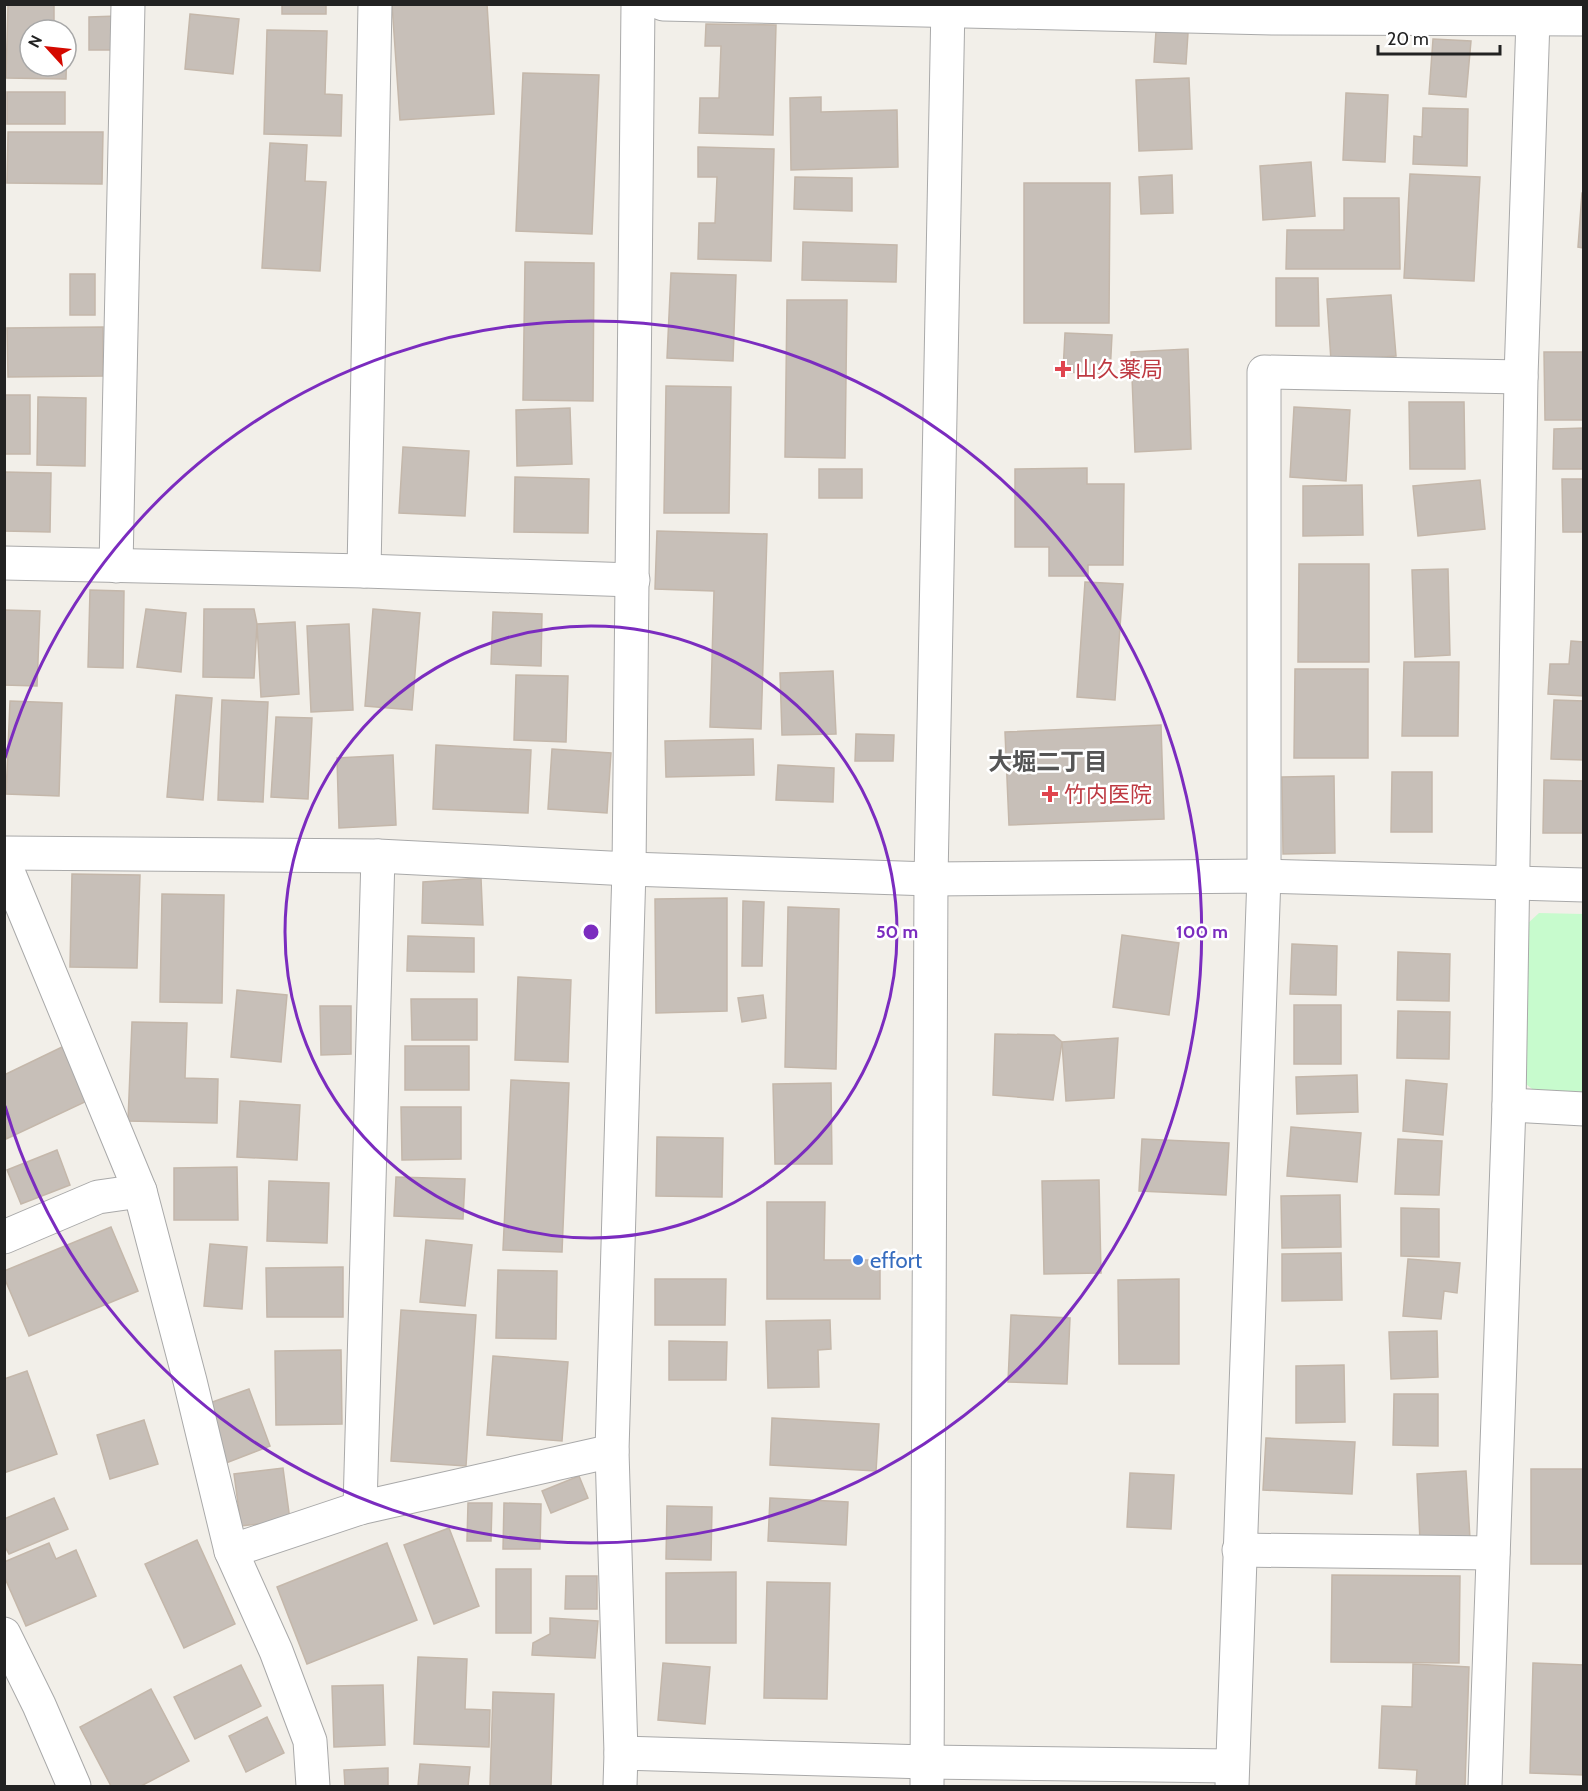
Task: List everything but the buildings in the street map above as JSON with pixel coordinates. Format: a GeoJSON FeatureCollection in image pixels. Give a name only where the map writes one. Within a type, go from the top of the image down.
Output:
{"type":"FeatureCollection","features":[{"type":"Feature","properties":{"kind":"street"},"geometry":{"type":"LineString","coordinates":[[116,566],[128,4]]}},
{"type":"Feature","properties":{"kind":"street"},"geometry":{"type":"LineString","coordinates":[[364,571],[375,4]]}},
{"type":"Feature","properties":{"kind":"street"},"geometry":{"type":"LineString","coordinates":[[620,1786],[612,1451],[629,869],[638,4]]}},
{"type":"Feature","properties":{"kind":"street"},"geometry":{"type":"LineString","coordinates":[[663,4],[1274,11],[1584,19]]}},
{"type":"Feature","properties":{"kind":"street"},"geometry":{"type":"LineString","coordinates":[[927,1774],[931,879],[948,8]]}},
{"type":"Feature","properties":{"kind":"street"},"geometry":{"type":"LineString","coordinates":[[1485,1786],[1509,1105],[1521,377],[1533,19]]}},
{"type":"Feature","properties":{"kind":"street"},"geometry":{"type":"LineString","coordinates":[[621,1753],[927,1774],[1232,1776],[1264,876],[1264,372],[1521,377]]}},
{"type":"Feature","properties":{"kind":"street"},"geometry":{"type":"LineString","coordinates":[[4,563],[633,580]]}},
{"type":"Feature","properties":{"kind":"street"},"geometry":{"type":"LineString","coordinates":[[4,853],[378,856],[629,869],[931,879],[1264,876],[1584,885]]}},
{"type":"Feature","properties":{"kind":"street"},"geometry":{"type":"LineString","coordinates":[[360,1508],[378,856]]}},
{"type":"Feature","properties":{"kind":"street"},"geometry":{"type":"LineString","coordinates":[[4,862],[140,1191],[190,1381],[231,1551],[276,1651],[310,1741],[313,1786]]}},
{"type":"Feature","properties":{"kind":"street"},"geometry":{"type":"LineString","coordinates":[[1509,1105],[1584,1109]]}},
{"type":"Feature","properties":{"kind":"street"},"geometry":{"type":"LineString","coordinates":[[4,1237],[98,1197],[140,1191]]}},
{"type":"Feature","properties":{"kind":"street"},"geometry":{"type":"LineString","coordinates":[[231,1551],[360,1508],[612,1451]]}},
{"type":"Feature","properties":{"kind":"street"},"geometry":{"type":"LineString","coordinates":[[1239,1550],[1493,1553]]}},
{"type":"Feature","properties":{"kind":"street"},"geometry":{"type":"LineString","coordinates":[[4,1635],[39,1705],[74,1786]]}},
{"type":"Feature","properties":{"kind":"green space"},"geometry":{"type":"Polygon","coordinates":[[[1539,913],[1583,914],[1583,1094],[1536,1092],[1522,1081],[1526,925],[1539,913]]]}},
{"type":"Feature","properties":{"kind":"place","name":"山久薬局"},"geometry":{"type":"Point","coordinates":[1063,369]}},
{"type":"Feature","properties":{"kind":"place","name":"竹内医院"},"geometry":{"type":"Point","coordinates":[1050,794]}},
{"type":"Feature","properties":{"kind":"place","name":"effort"},"geometry":{"type":"Point","coordinates":[858,1260]}},
{"type":"Feature","properties":{"kind":"district","name":"大堀二丁目"},"geometry":{"type":"Point","coordinates":[1048,761]}}]}
